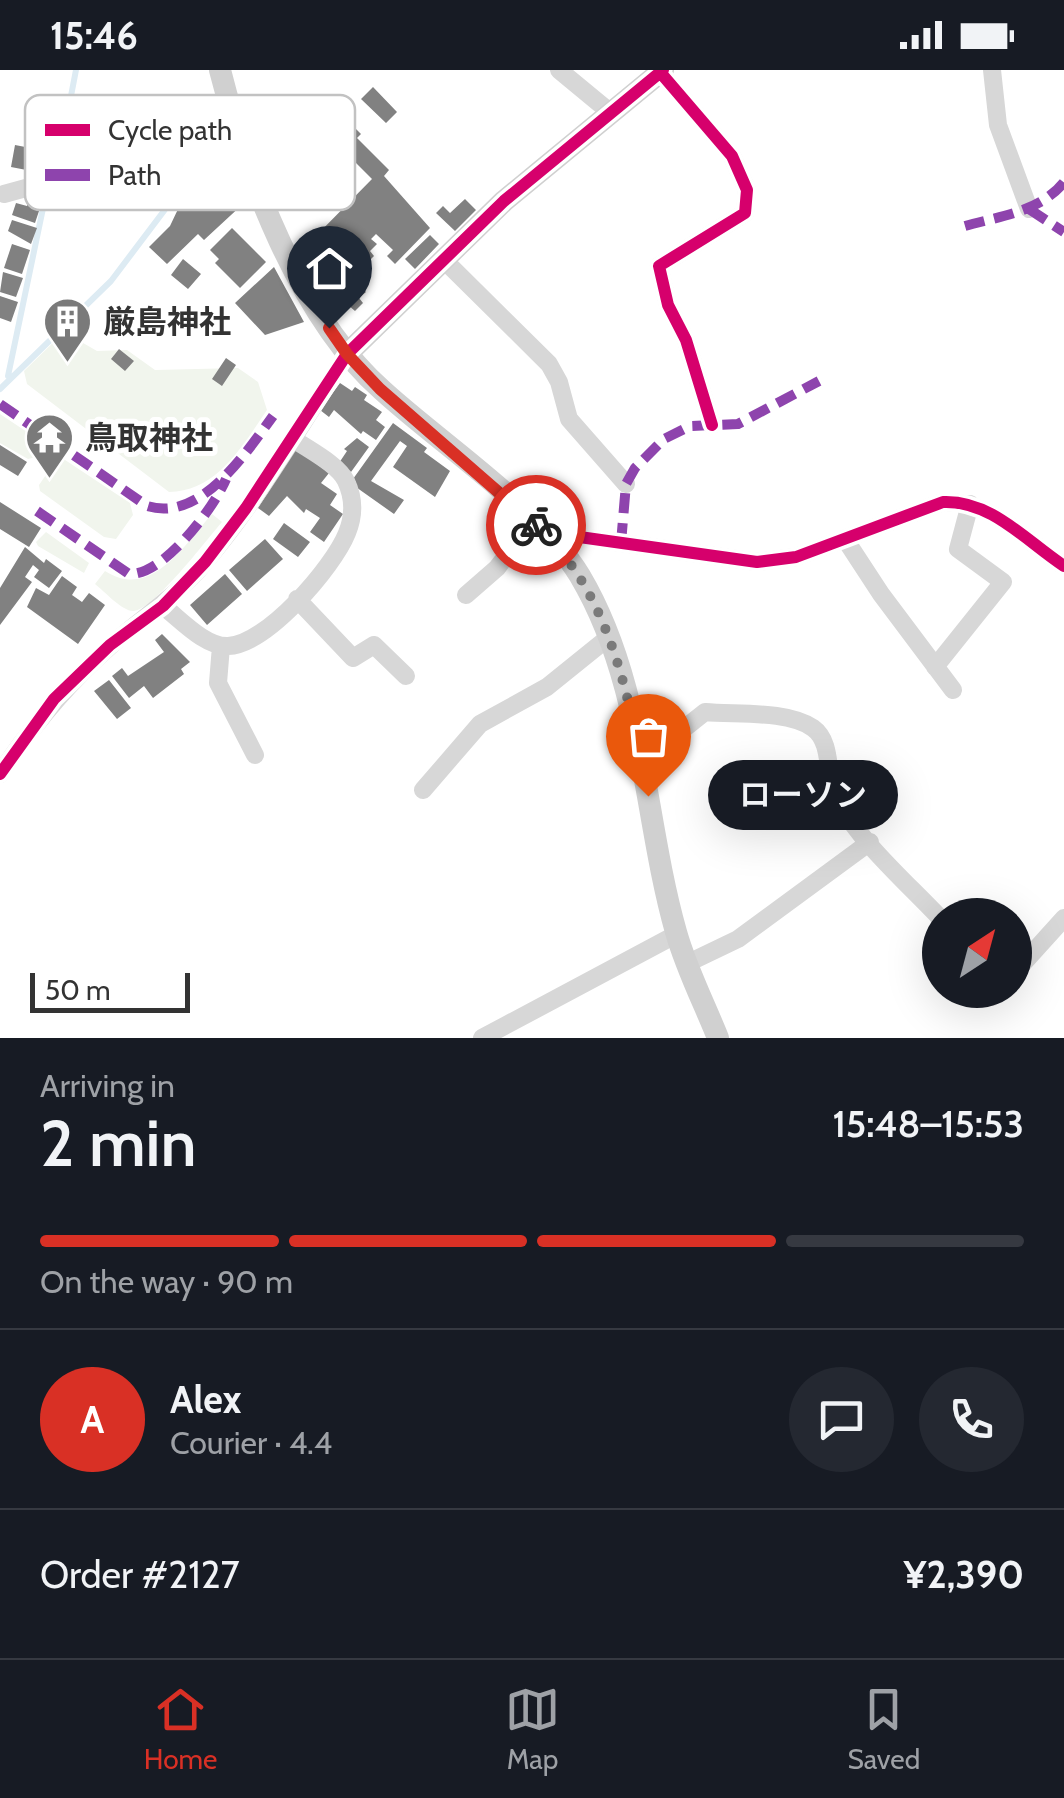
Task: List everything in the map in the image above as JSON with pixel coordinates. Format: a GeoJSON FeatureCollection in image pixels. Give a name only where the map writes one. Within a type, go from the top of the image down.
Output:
{"type":"FeatureCollection","features":[{"type":"Feature","properties":{"kind":"main road"},"geometry":{"type":"LineString","coordinates":[[220,70],[228,95]]}},
{"type":"Feature","properties":{"kind":"main road"},"geometry":{"type":"LineString","coordinates":[[347,354],[504,201],[661,71]]}},
{"type":"Feature","properties":{"kind":"main road"},"geometry":{"type":"LineString","coordinates":[[266,210],[282,246],[347,354],[380,389],[538,527],[578,574],[620,667],[677,934],[718,1038]]}},
{"type":"Feature","properties":{"kind":"street"},"geometry":{"type":"LineString","coordinates":[[558,70],[611,112]]}},
{"type":"Feature","properties":{"kind":"street"},"geometry":{"type":"LineString","coordinates":[[992,70],[998,125],[1029,209]]}},
{"type":"Feature","properties":{"kind":"street"},"geometry":{"type":"LineString","coordinates":[[661,71],[732,156],[747,190],[745,214],[659,266],[668,305],[686,340],[712,426]]}},
{"type":"Feature","properties":{"kind":"street"},"geometry":{"type":"LineString","coordinates":[[1,197],[25,189]]}},
{"type":"Feature","properties":{"kind":"street"},"geometry":{"type":"LineString","coordinates":[[444,259],[549,364],[559,382],[569,419],[626,484]]}},
{"type":"Feature","properties":{"kind":"street"},"geometry":{"type":"LineString","coordinates":[[0,774],[54,699],[110,645],[164,606],[205,562],[246,508],[347,354]]}},
{"type":"Feature","properties":{"kind":"street"},"geometry":{"type":"LineString","coordinates":[[164,606],[214,644],[248,643],[312,585],[346,535],[354,507],[345,477],[292,438]]}},
{"type":"Feature","properties":{"kind":"street"},"geometry":{"type":"LineString","coordinates":[[466,596],[538,527],[757,562],[796,558],[943,502],[985,509],[1064,566]]}},
{"type":"Feature","properties":{"kind":"street"},"geometry":{"type":"LineString","coordinates":[[936,667],[1002,582],[958,549],[970,504]]}},
{"type":"Feature","properties":{"kind":"street"},"geometry":{"type":"LineString","coordinates":[[846,539],[953,690]]}},
{"type":"Feature","properties":{"kind":"street"},"geometry":{"type":"LineString","coordinates":[[297,600],[353,658],[374,645],[406,676]]}},
{"type":"Feature","properties":{"kind":"street"},"geometry":{"type":"LineString","coordinates":[[422,790],[480,724],[547,687],[609,638]]}},
{"type":"Feature","properties":{"kind":"street"},"geometry":{"type":"LineString","coordinates":[[221,646],[218,683],[254,755]]}},
{"type":"Feature","properties":{"kind":"street"},"geometry":{"type":"LineString","coordinates":[[642,762],[706,712],[790,719],[812,727],[823,739],[834,795],[850,822],[922,898]]}},
{"type":"Feature","properties":{"kind":"street"},"geometry":{"type":"LineString","coordinates":[[688,963],[738,939],[870,842]]}},
{"type":"Feature","properties":{"kind":"street"},"geometry":{"type":"LineString","coordinates":[[1032,953],[1064,918]]}},
{"type":"Feature","properties":{"kind":"street"},"geometry":{"type":"LineString","coordinates":[[482,1038],[677,934]]}},
{"type":"Feature","properties":{"kind":"shaded area"},"geometry":{"type":"Polygon","coordinates":[[[64,332],[97,351],[127,350],[155,370],[238,368],[258,382],[267,410],[215,475],[186,490],[169,492],[27,384],[24,371],[64,332]]]}},
{"type":"Feature","properties":{"kind":"shaded area"},"geometry":{"type":"Polygon","coordinates":[[[0,414],[48,446],[44,455],[28,459],[0,443],[0,414]]]}},
{"type":"Feature","properties":{"kind":"shaded area"},"geometry":{"type":"Polygon","coordinates":[[[59,456],[130,503],[133,515],[116,539],[104,537],[40,491],[39,485],[59,456]]]}},
{"type":"Feature","properties":{"kind":"shaded area"},"geometry":{"type":"Polygon","coordinates":[[[212,514],[222,522],[193,558],[142,608],[124,608],[95,584],[105,571],[137,579],[152,574],[178,554],[212,514]]]}},
{"type":"Feature","properties":{"kind":"shaded area"},"geometry":{"type":"Polygon","coordinates":[[[46,532],[89,563],[84,573],[38,546],[36,542],[46,532]]]}},
{"type":"Feature","properties":{"kind":"building"},"geometry":{"type":"Polygon","coordinates":[[[373,87],[397,112],[386,123],[361,99],[373,87]]]}},
{"type":"Feature","properties":{"kind":"building"},"geometry":{"type":"Polygon","coordinates":[[[355,128],[361,134],[357,138],[389,170],[384,176],[430,228],[395,264],[387,256],[393,250],[376,234],[371,239],[377,244],[370,251],[374,256],[358,272],[353,268],[347,274],[366,292],[359,298],[363,303],[355,311],[333,292],[346,279],[309,243],[341,210],[355,210],[355,196],[372,179],[355,162],[355,128]]]}},
{"type":"Feature","properties":{"kind":"building"},"geometry":{"type":"Polygon","coordinates":[[[15,145],[25,147],[25,170],[11,167],[15,145]]]}},
{"type":"Feature","properties":{"kind":"building"},"geometry":{"type":"Polygon","coordinates":[[[465,199],[476,210],[455,231],[436,213],[443,206],[450,213],[465,199]]]}},
{"type":"Feature","properties":{"kind":"building"},"geometry":{"type":"Polygon","coordinates":[[[16,203],[25,205],[25,210],[39,210],[35,223],[12,215],[16,203]]]}},
{"type":"Feature","properties":{"kind":"building"},"geometry":{"type":"Polygon","coordinates":[[[178,210],[236,210],[204,240],[198,234],[167,264],[149,247],[170,226],[178,210]]]}},
{"type":"Feature","properties":{"kind":"building"},"geometry":{"type":"Polygon","coordinates":[[[12,220],[37,228],[31,244],[8,231],[12,220]]]}},
{"type":"Feature","properties":{"kind":"building"},"geometry":{"type":"Polygon","coordinates":[[[232,228],[266,262],[240,288],[215,263],[219,259],[210,250],[232,228]]]}},
{"type":"Feature","properties":{"kind":"building"},"geometry":{"type":"Polygon","coordinates":[[[430,235],[439,244],[415,269],[405,259],[430,235]]]}},
{"type":"Feature","properties":{"kind":"building"},"geometry":{"type":"Polygon","coordinates":[[[12,244],[30,250],[22,274],[4,268],[12,244]]]}},
{"type":"Feature","properties":{"kind":"building"},"geometry":{"type":"Polygon","coordinates":[[[183,259],[201,274],[188,289],[171,275],[183,259]]]}},
{"type":"Feature","properties":{"kind":"building"},"geometry":{"type":"Polygon","coordinates":[[[274,267],[304,322],[265,335],[235,303],[274,267]]]}},
{"type":"Feature","properties":{"kind":"building"},"geometry":{"type":"Polygon","coordinates":[[[3,272],[23,278],[16,297],[0,292],[3,272]]]}},
{"type":"Feature","properties":{"kind":"building"},"geometry":{"type":"Polygon","coordinates":[[[0,296],[18,302],[11,322],[0,318],[0,296]]]}},
{"type":"Feature","properties":{"kind":"building"},"geometry":{"type":"Polygon","coordinates":[[[119,349],[134,361],[125,371],[111,359],[119,349]]]}},
{"type":"Feature","properties":{"kind":"building"},"geometry":{"type":"Polygon","coordinates":[[[226,358],[236,365],[222,386],[212,379],[226,358]]]}},
{"type":"Feature","properties":{"kind":"building"},"geometry":{"type":"Polygon","coordinates":[[[340,383],[367,395],[364,400],[382,412],[376,420],[385,427],[376,440],[363,431],[361,434],[334,410],[329,417],[320,410],[340,383]]]}},
{"type":"Feature","properties":{"kind":"building"},"geometry":{"type":"Polygon","coordinates":[[[393,423],[450,471],[435,497],[393,467],[407,446],[400,441],[371,481],[404,500],[394,514],[353,485],[353,479],[393,423]]]}},
{"type":"Feature","properties":{"kind":"building"},"geometry":{"type":"Polygon","coordinates":[[[357,438],[369,447],[351,472],[339,463],[347,451],[344,449],[357,438]]]}},
{"type":"Feature","properties":{"kind":"building"},"geometry":{"type":"Polygon","coordinates":[[[0,445],[27,462],[18,476],[0,465],[0,445]]]}},
{"type":"Feature","properties":{"kind":"building"},"geometry":{"type":"Polygon","coordinates":[[[296,449],[329,473],[321,483],[337,494],[330,505],[343,514],[324,542],[310,532],[320,518],[306,509],[304,513],[287,496],[269,516],[258,508],[296,449]]]}},
{"type":"Feature","properties":{"kind":"building"},"geometry":{"type":"Polygon","coordinates":[[[0,502],[41,528],[29,547],[0,529],[0,502]]]}},
{"type":"Feature","properties":{"kind":"building"},"geometry":{"type":"Polygon","coordinates":[[[284,523],[310,542],[298,557],[273,539],[284,523]]]}},
{"type":"Feature","properties":{"kind":"building"},"geometry":{"type":"Polygon","coordinates":[[[265,539],[283,559],[247,591],[229,570],[265,539]]]}},
{"type":"Feature","properties":{"kind":"building"},"geometry":{"type":"Polygon","coordinates":[[[25,547],[44,563],[46,559],[62,571],[49,588],[34,577],[39,570],[33,565],[25,577],[32,582],[0,625],[0,588],[25,547]]]}},
{"type":"Feature","properties":{"kind":"building"},"geometry":{"type":"Polygon","coordinates":[[[225,574],[242,594],[207,625],[190,605],[225,574]]]}},
{"type":"Feature","properties":{"kind":"building"},"geometry":{"type":"Polygon","coordinates":[[[62,576],[77,587],[72,595],[82,602],[89,593],[105,605],[78,644],[27,607],[36,588],[49,595],[62,576]]]}},
{"type":"Feature","properties":{"kind":"building"},"geometry":{"type":"Polygon","coordinates":[[[162,634],[190,662],[181,669],[184,674],[153,698],[144,686],[129,698],[112,676],[122,668],[128,676],[164,652],[155,640],[162,634]]]}},
{"type":"Feature","properties":{"kind":"building"},"geometry":{"type":"Polygon","coordinates":[[[109,680],[131,708],[117,719],[94,691],[109,680]]]}},
{"type":"Feature","properties":{"kind":"waterway"},"geometry":{"type":"LineString","coordinates":[[71,95],[76,70]]}},
{"type":"Feature","properties":{"kind":"waterway"},"geometry":{"type":"LineString","coordinates":[[8,376],[43,210]]}},
{"type":"Feature","properties":{"kind":"waterway"},"geometry":{"type":"LineString","coordinates":[[0,389],[111,281],[165,210]]}},
{"type":"Feature","properties":{"kind":"marked path"},"geometry":{"type":"LineString","coordinates":[[965,226],[1031,206],[1064,182]]}},
{"type":"Feature","properties":{"kind":"marked path"},"geometry":{"type":"LineString","coordinates":[[1029,209],[1064,232]]}},
{"type":"Feature","properties":{"kind":"marked path"},"geometry":{"type":"LineString","coordinates":[[621,543],[626,484],[635,468],[664,439],[690,426],[738,424],[819,381]]}},
{"type":"Feature","properties":{"kind":"marked path"},"geometry":{"type":"LineString","coordinates":[[0,404],[147,506],[167,509],[203,495],[220,481],[273,416]]}},
{"type":"Feature","properties":{"kind":"marked path"},"geometry":{"type":"LineString","coordinates":[[37,511],[129,574],[142,572],[186,538],[226,479]]}},
{"type":"Feature","properties":{"kind":"cycle path"},"geometry":{"type":"LineString","coordinates":[[0,774],[54,699],[110,645],[163,606],[205,562],[246,508],[347,354],[504,201],[663,70]]}},
{"type":"Feature","properties":{"kind":"cycle path"},"geometry":{"type":"LineString","coordinates":[[660,72],[732,156],[747,190],[745,213],[659,266],[668,305],[686,340],[712,425]]}},
{"type":"Feature","properties":{"kind":"cycle path"},"geometry":{"type":"LineString","coordinates":[[544,532],[757,562],[796,557],[943,502],[960,503],[1007,524],[1064,566]]}},
{"type":"Feature","properties":{"kind":"way so far"},"geometry":{"type":"LineString","coordinates":[[536,525],[578,574],[603,621],[620,667],[648,796]]}},
{"type":"Feature","properties":{"kind":"place","name":"厳島神社"},"geometry":{"type":"Point","coordinates":[68,364]}},
{"type":"Feature","properties":{"kind":"place","name":"鳥取神社"},"geometry":{"type":"Point","coordinates":[50,480]}},
{"type":"Feature","properties":{"kind":"place","name":"ローソン"},"geometry":{"type":"Point","coordinates":[648,796]}},
{"type":"Feature","properties":{"kind":"route"},"geometry":{"type":"LineString","coordinates":[[329,328],[380,389],[536,525]]}}]}
